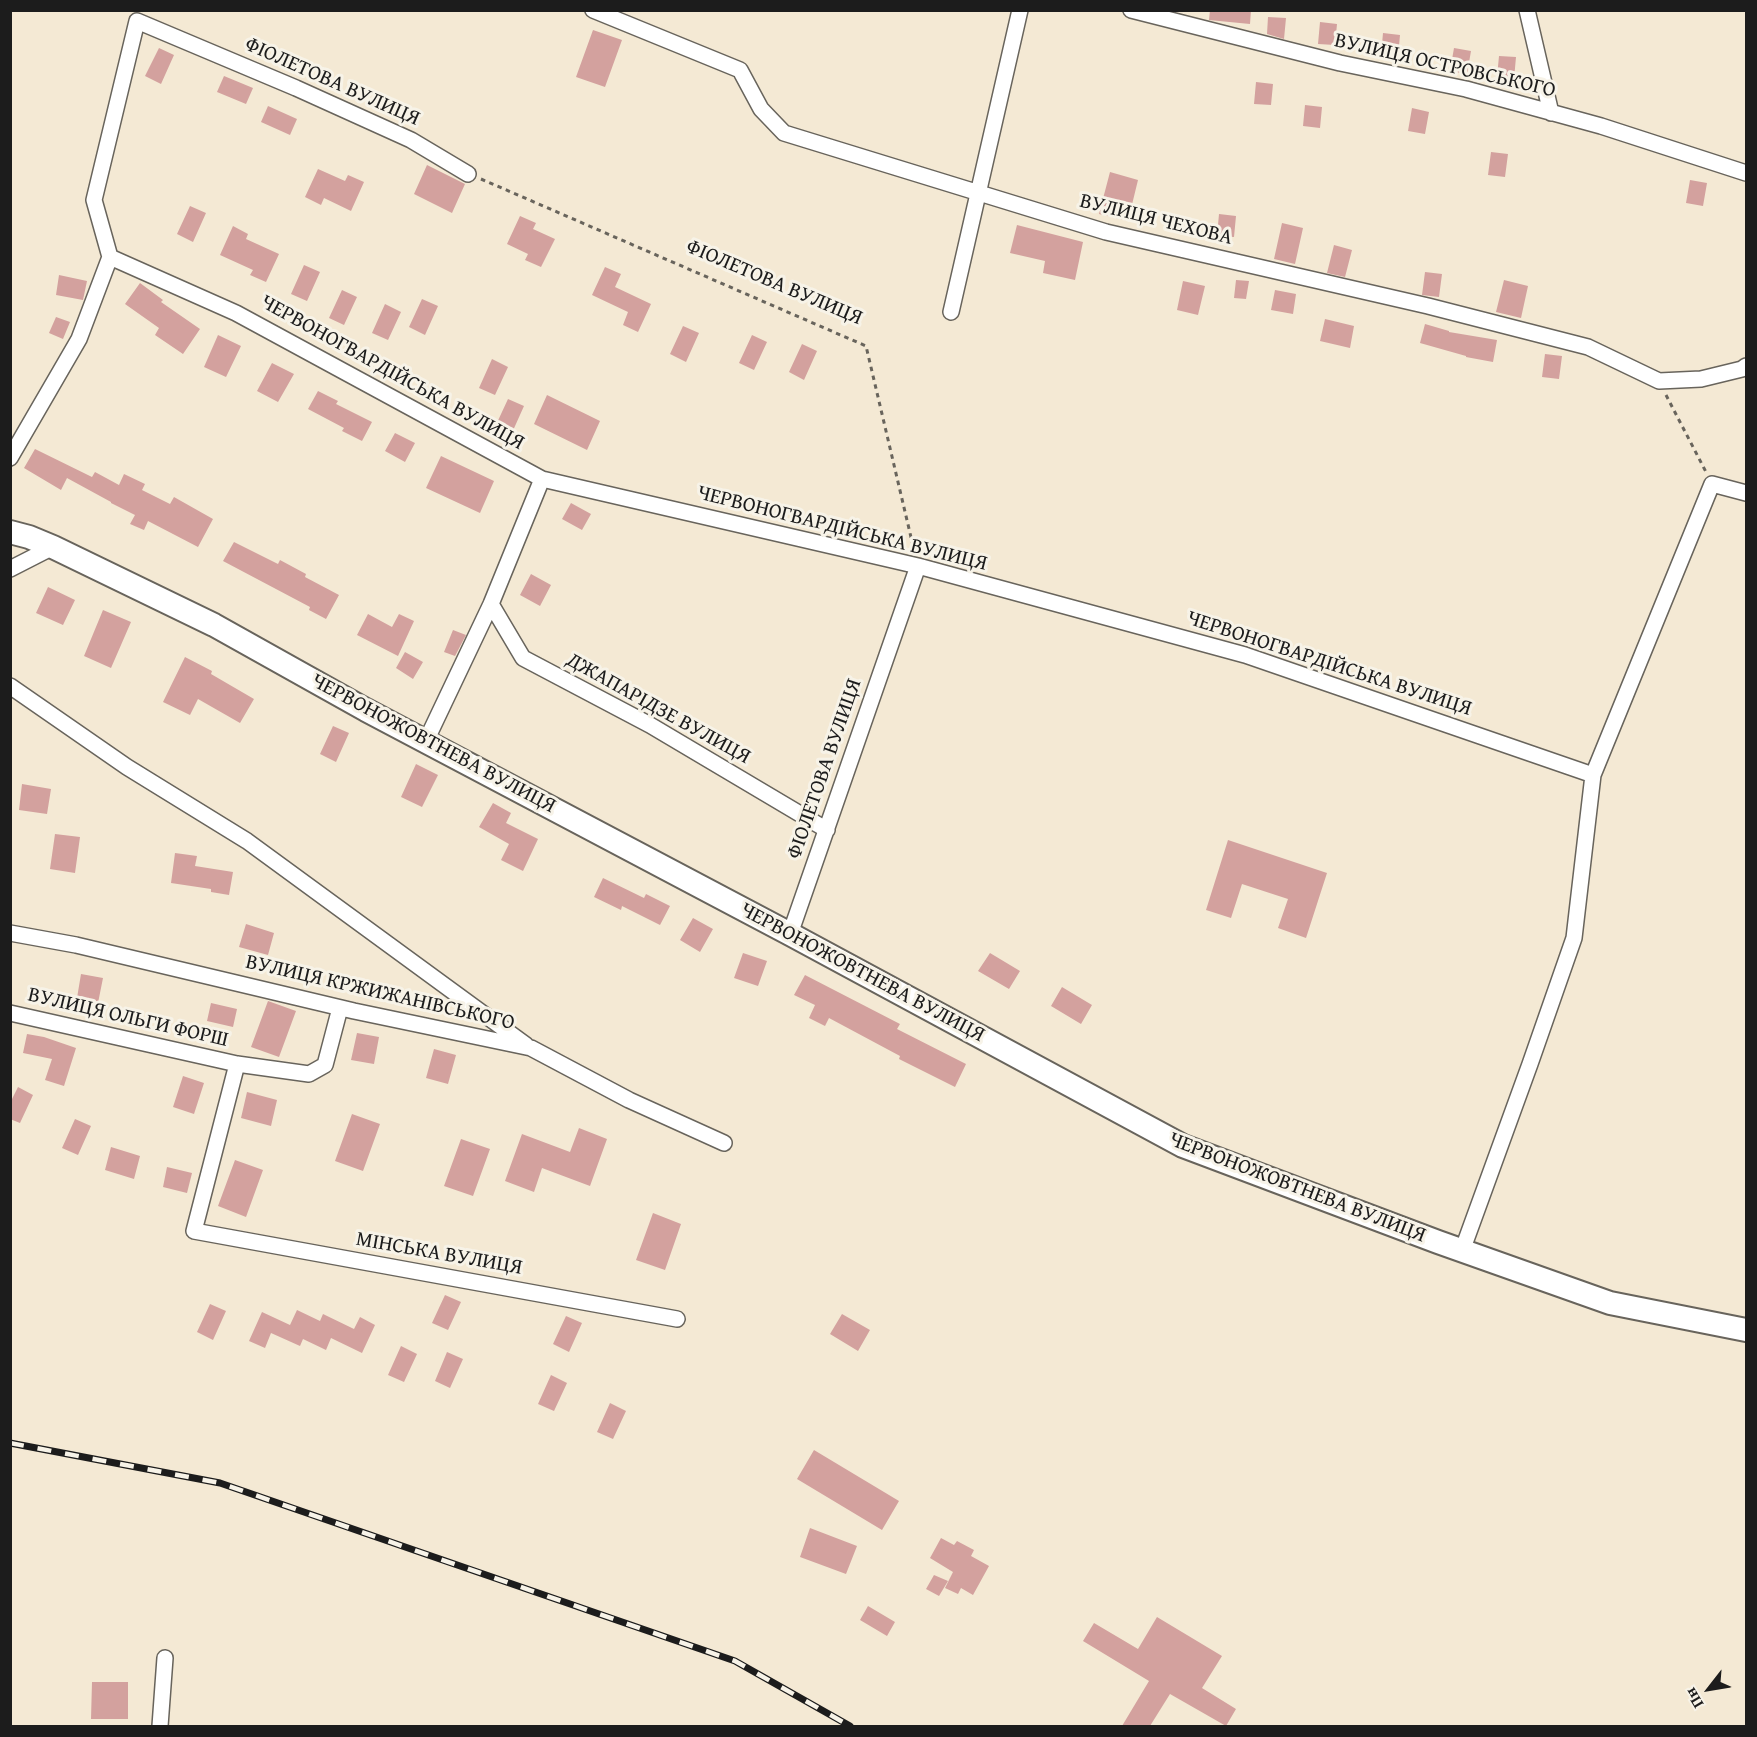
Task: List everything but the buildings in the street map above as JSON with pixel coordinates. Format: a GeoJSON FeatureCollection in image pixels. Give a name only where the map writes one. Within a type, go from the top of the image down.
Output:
{"type":"FeatureCollection","features":[{"type":"Feature","properties":{"kind":"street","name":"ВУЛИЦЯ ЧЕХОВА"},"geometry":{"type":"LineString","coordinates":[[593,10],[740,70],[762,109],[784,133],[1106,232],[1428,306],[1588,347],[1659,381],[1701,379],[1746,366]]}},
{"type":"Feature","properties":{"kind":"street"},"geometry":{"type":"LineString","coordinates":[[951,312],[1020,10]]}},
{"type":"Feature","properties":{"kind":"street","name":"ВУЛИЦЯ ОСТРОВСЬКОГО"},"geometry":{"type":"LineString","coordinates":[[1131,10],[1340,63],[1466,90],[1612,130],[1746,173]]}},
{"type":"Feature","properties":{"kind":"street"},"geometry":{"type":"LineString","coordinates":[[1527,10],[1551,113]]}},
{"type":"Feature","properties":{"kind":"street","name":"ФІОЛЕТОВА ВУЛИЦЯ"},"geometry":{"type":"LineString","coordinates":[[110,257],[94,200],[137,21],[296,88],[411,140],[468,174]]}},
{"type":"Feature","properties":{"kind":"street"},"geometry":{"type":"LineString","coordinates":[[10,458],[79,339],[110,257]]}},
{"type":"Feature","properties":{"kind":"street","name":"ЧЕРВОНОГВАРДІЙСЬКА ВУЛИЦЯ"},"geometry":{"type":"LineString","coordinates":[[110,257],[236,313],[542,479],[918,567],[1245,655],[1593,775]]}},
{"type":"Feature","properties":{"kind":"street"},"geometry":{"type":"LineString","coordinates":[[426,741],[491,604],[542,479]]}},
{"type":"Feature","properties":{"kind":"street"},"geometry":{"type":"LineString","coordinates":[[1462,1251],[1574,938],[1593,775],[1712,484],[1746,493]]}},
{"type":"Feature","properties":{"kind":"street","name":"ЧЕРВОНОЖОВТНЕВА ВУЛИЦЯ"},"geometry":{"type":"LineString","coordinates":[[10,532],[52,547],[214,625],[1183,1146],[1462,1251],[1610,1303],[1746,1330]]}},
{"type":"Feature","properties":{"kind":"street"},"geometry":{"type":"LineString","coordinates":[[10,569],[52,547]]}},
{"type":"Feature","properties":{"kind":"street","name":"ФІОЛЕТОВА ВУЛИЦЯ"},"geometry":{"type":"LineString","coordinates":[[790,934],[918,567]]}},
{"type":"Feature","properties":{"kind":"street","name":"ДЖАПАРІДЗЕ ВУЛИЦЯ"},"geometry":{"type":"LineString","coordinates":[[491,604],[523,658],[650,725],[826,830]]}},
{"type":"Feature","properties":{"kind":"street"},"geometry":{"type":"LineString","coordinates":[[10,686],[127,767],[248,841],[531,1048]]}},
{"type":"Feature","properties":{"kind":"street","name":"ВУЛИЦЯ КРЖИЖАНІВСЬКОГО"},"geometry":{"type":"LineString","coordinates":[[10,933],[76,945],[340,1008],[531,1048],[629,1100],[724,1143]]}},
{"type":"Feature","properties":{"kind":"street","name":"ВУЛИЦЯ ОЛЬГИ ФОРШ"},"geometry":{"type":"LineString","coordinates":[[10,1013],[237,1064],[309,1074],[325,1065],[340,1008]]}},
{"type":"Feature","properties":{"kind":"street","name":"ВУЛИЦЯ ОЛЬГИ ФОРШ"},"geometry":{"type":"LineString","coordinates":[[194,1231],[237,1064]]}},
{"type":"Feature","properties":{"kind":"street","name":"МІНСЬКА ВУЛИЦЯ"},"geometry":{"type":"LineString","coordinates":[[194,1231],[677,1318]]}},
{"type":"Feature","properties":{"kind":"street"},"geometry":{"type":"LineString","coordinates":[[160,1726],[165,1658]]}},
{"type":"Feature","properties":{"kind":"path","name":"ФІОЛЕТОВА ВУЛИЦЯ"},"geometry":{"type":"LineString","coordinates":[[468,174],[866,346],[918,567]]}},
{"type":"Feature","properties":{"kind":"path"},"geometry":{"type":"LineString","coordinates":[[1659,381],[1712,484]]}},
{"type":"Feature","properties":{"kind":"railway"},"geometry":{"type":"LineString","coordinates":[[10,1443],[220,1483],[735,1661],[850,1726]]}}]}
